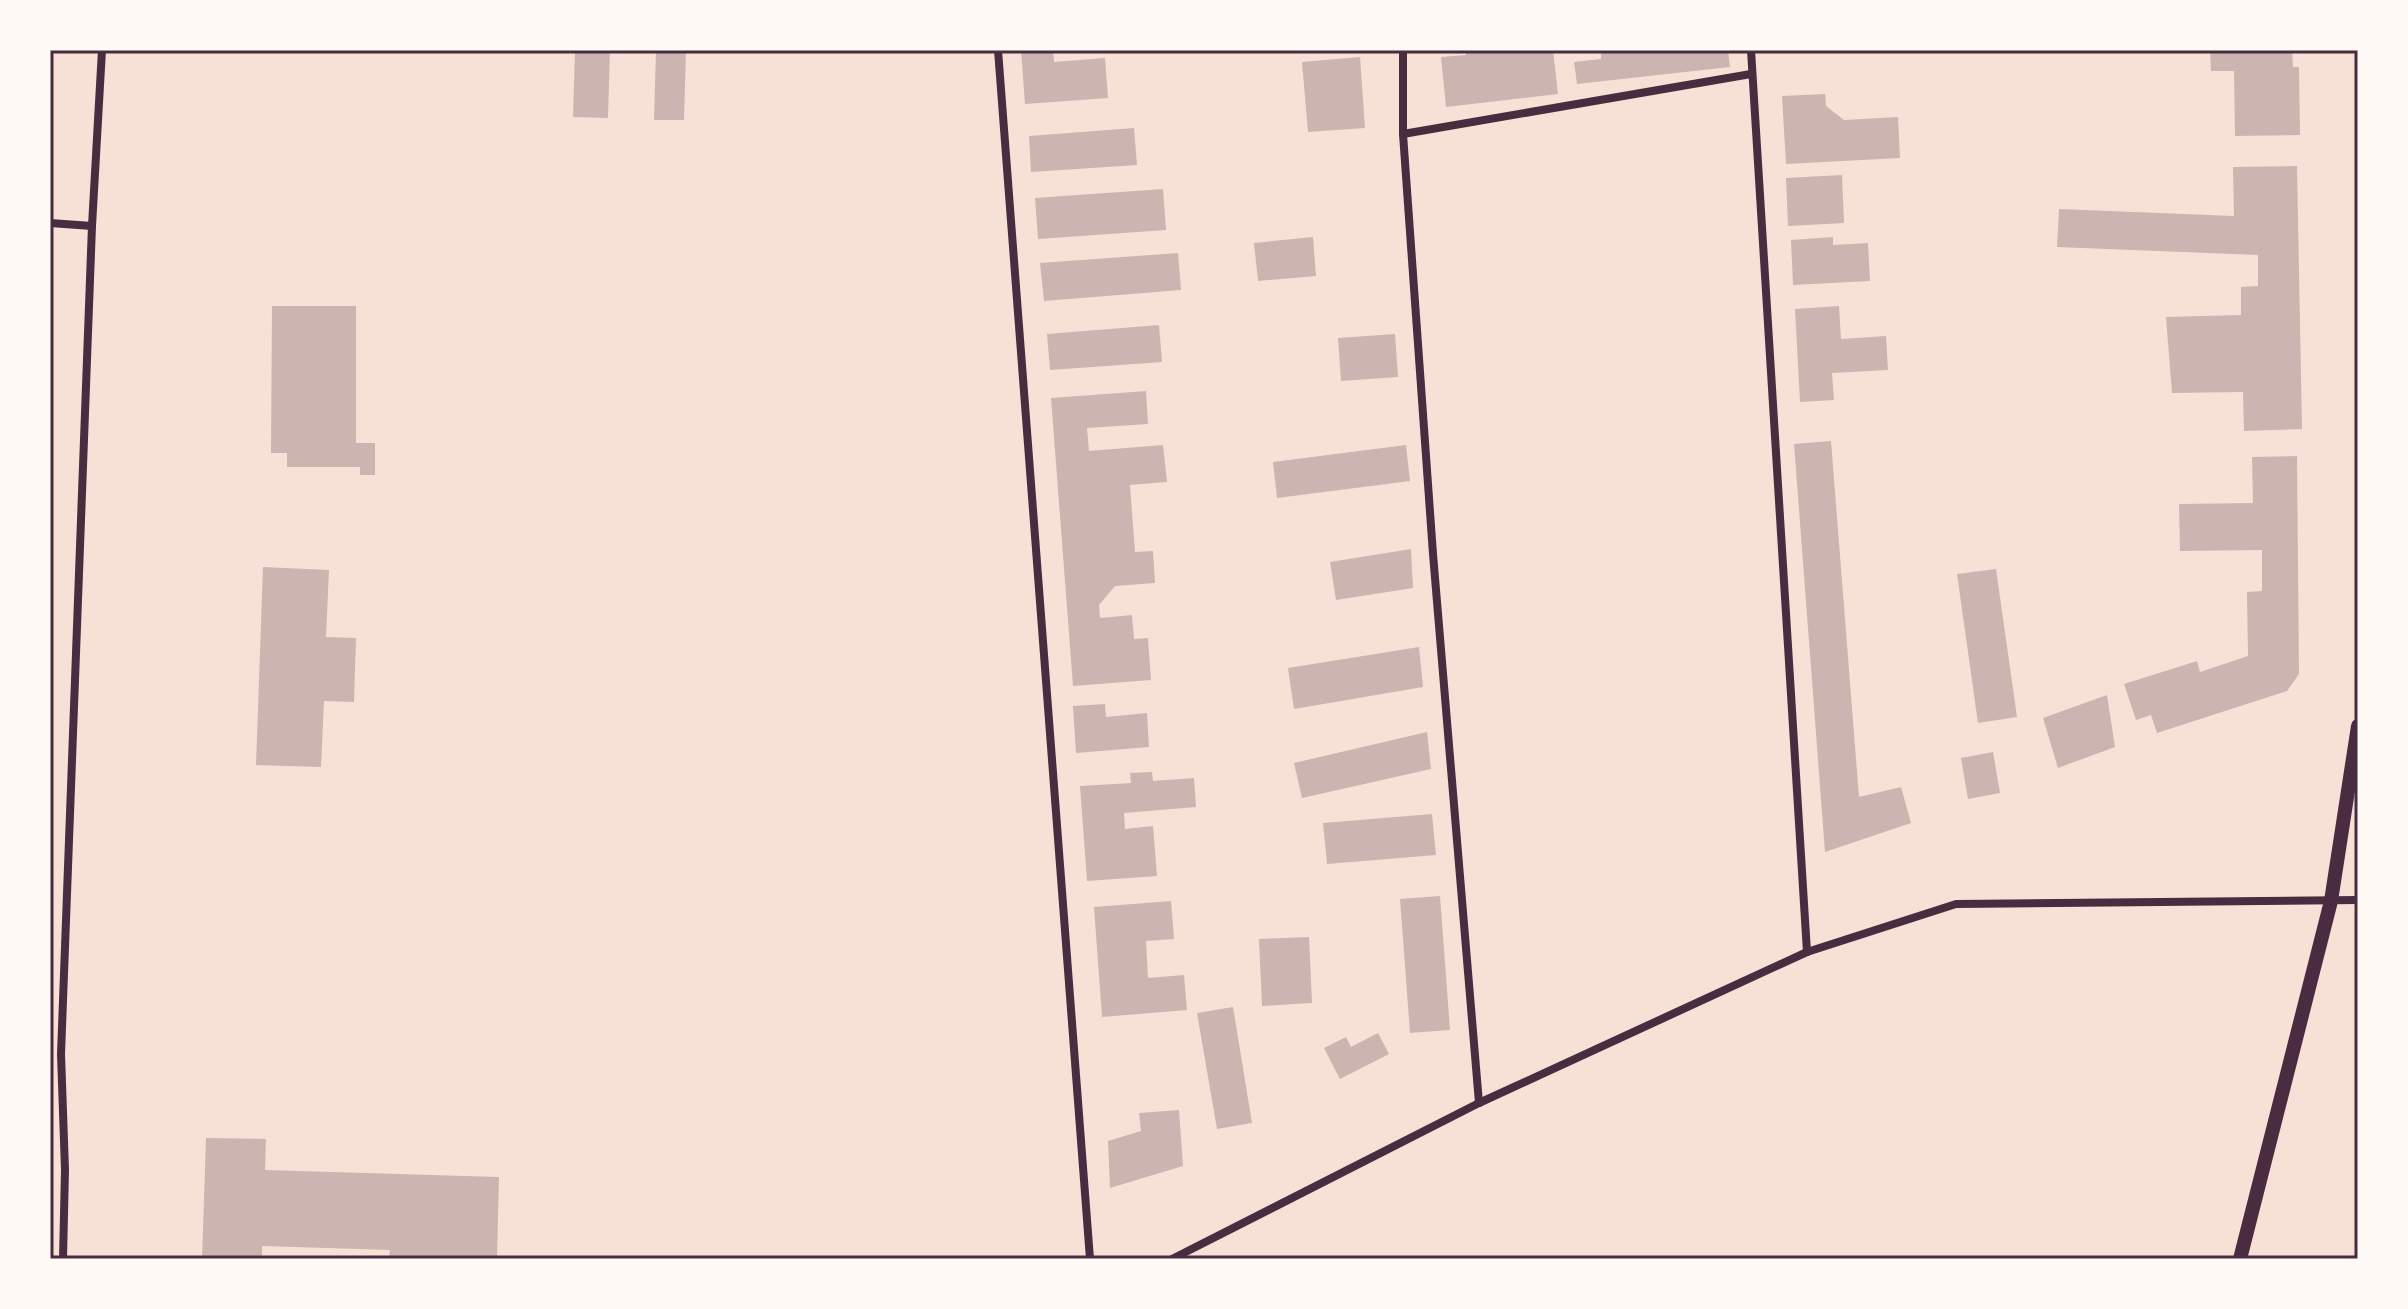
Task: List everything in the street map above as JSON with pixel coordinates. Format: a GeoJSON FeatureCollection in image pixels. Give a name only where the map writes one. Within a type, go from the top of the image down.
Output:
{"type":"FeatureCollection","features":[{"type":"Feature","properties":{"kind":"street"},"geometry":{"type":"LineString","coordinates":[[63,1259],[65,1170],[61,1054],[92,226],[102,50]]}},
{"type":"Feature","properties":{"kind":"street"},"geometry":{"type":"LineString","coordinates":[[998,50],[1090,1259]]}},
{"type":"Feature","properties":{"kind":"street"},"geometry":{"type":"LineString","coordinates":[[1403,50],[1403,134],[1434,570],[1479,1103]]}},
{"type":"Feature","properties":{"kind":"street"},"geometry":{"type":"LineString","coordinates":[[1751,50],[1807,952]]}},
{"type":"Feature","properties":{"kind":"street"},"geometry":{"type":"LineString","coordinates":[[1403,134],[1751,74]]}},
{"type":"Feature","properties":{"kind":"street"},"geometry":{"type":"LineString","coordinates":[[50,223],[92,226]]}},
{"type":"Feature","properties":{"kind":"street"},"geometry":{"type":"LineString","coordinates":[[2240,1259],[2331,901],[2358,726]]}},
{"type":"Feature","properties":{"kind":"street"},"geometry":{"type":"LineString","coordinates":[[1172,1259],[1479,1103],[1807,952],[1956,904],[2358,900]]}},
{"type":"Feature","properties":{"kind":"street"},"geometry":{"type":"LineString","coordinates":[[50,1053],[61,1054]]}},
{"type":"Feature","properties":{"kind":"building"},"geometry":{"type":"Polygon","coordinates":[[[575,50],[610,50],[608,118],[573,117],[575,50]]]}},
{"type":"Feature","properties":{"kind":"building"},"geometry":{"type":"Polygon","coordinates":[[[656,50],[686,50],[684,120],[654,120],[656,50]]]}},
{"type":"Feature","properties":{"kind":"building"},"geometry":{"type":"Polygon","coordinates":[[[1021,50],[1053,50],[1054,62],[1105,58],[1108,98],[1025,104],[1021,50]]]}},
{"type":"Feature","properties":{"kind":"building"},"geometry":{"type":"Polygon","coordinates":[[[1466,50],[1553,50],[1558,94],[1446,107],[1441,57],[1466,55],[1466,50]]]}},
{"type":"Feature","properties":{"kind":"building"},"geometry":{"type":"Polygon","coordinates":[[[1601,50],[1728,50],[1730,67],[1577,84],[1574,62],[1601,59],[1601,50]]]}},
{"type":"Feature","properties":{"kind":"building"},"geometry":{"type":"Polygon","coordinates":[[[2210,50],[2292,50],[2293,67],[2299,67],[2300,135],[2235,136],[2234,71],[2211,71],[2210,50]]]}},
{"type":"Feature","properties":{"kind":"building"},"geometry":{"type":"Polygon","coordinates":[[[1360,57],[1365,128],[1308,132],[1302,62],[1360,57]]]}},
{"type":"Feature","properties":{"kind":"building"},"geometry":{"type":"Polygon","coordinates":[[[1825,94],[1826,106],[1844,120],[1898,117],[1900,158],[1786,164],[1782,96],[1825,94]]]}},
{"type":"Feature","properties":{"kind":"building"},"geometry":{"type":"Polygon","coordinates":[[[1134,128],[1137,165],[1031,172],[1029,136],[1134,128]]]}},
{"type":"Feature","properties":{"kind":"building"},"geometry":{"type":"Polygon","coordinates":[[[2297,166],[2302,429],[2244,431],[2243,392],[2172,393],[2166,317],[2241,315],[2241,287],[2258,286],[2258,255],[2057,247],[2059,209],[2234,216],[2233,167],[2297,166]]]}},
{"type":"Feature","properties":{"kind":"building"},"geometry":{"type":"Polygon","coordinates":[[[1842,175],[1844,223],[1788,226],[1786,178],[1842,175]]]}},
{"type":"Feature","properties":{"kind":"building"},"geometry":{"type":"Polygon","coordinates":[[[1163,189],[1166,230],[1038,239],[1035,198],[1163,189]]]}},
{"type":"Feature","properties":{"kind":"building"},"geometry":{"type":"Polygon","coordinates":[[[1313,237],[1316,276],[1258,281],[1254,243],[1313,237]]]}},
{"type":"Feature","properties":{"kind":"building"},"geometry":{"type":"Polygon","coordinates":[[[1833,237],[1833,245],[1868,243],[1870,281],[1793,285],[1791,240],[1833,237]]]}},
{"type":"Feature","properties":{"kind":"building"},"geometry":{"type":"Polygon","coordinates":[[[1178,253],[1181,290],[1044,301],[1040,263],[1178,253]]]}},
{"type":"Feature","properties":{"kind":"building"},"geometry":{"type":"Polygon","coordinates":[[[272,306],[356,306],[356,443],[375,443],[375,475],[360,475],[360,467],[287,467],[287,453],[271,453],[272,306]]]}},
{"type":"Feature","properties":{"kind":"building"},"geometry":{"type":"Polygon","coordinates":[[[1839,306],[1841,339],[1886,336],[1888,370],[1832,373],[1834,400],[1800,402],[1795,309],[1839,306]]]}},
{"type":"Feature","properties":{"kind":"building"},"geometry":{"type":"Polygon","coordinates":[[[1159,325],[1162,362],[1050,370],[1047,334],[1159,325]]]}},
{"type":"Feature","properties":{"kind":"building"},"geometry":{"type":"Polygon","coordinates":[[[1395,334],[1398,377],[1341,381],[1338,338],[1395,334]]]}},
{"type":"Feature","properties":{"kind":"building"},"geometry":{"type":"Polygon","coordinates":[[[1146,391],[1148,424],[1087,428],[1089,451],[1163,445],[1167,482],[1130,485],[1135,552],[1153,551],[1155,583],[1115,586],[1099,605],[1100,618],[1132,615],[1134,639],[1148,638],[1151,680],[1073,686],[1051,398],[1146,391]]]}},
{"type":"Feature","properties":{"kind":"building"},"geometry":{"type":"Polygon","coordinates":[[[1831,441],[1859,797],[1901,787],[1911,823],[1825,852],[1794,444],[1831,441]]]}},
{"type":"Feature","properties":{"kind":"building"},"geometry":{"type":"Polygon","coordinates":[[[1406,445],[1410,481],[1277,498],[1273,462],[1406,445]]]}},
{"type":"Feature","properties":{"kind":"building"},"geometry":{"type":"Polygon","coordinates":[[[2297,456],[2299,674],[2287,691],[2157,733],[2151,715],[2136,720],[2124,684],[2197,661],[2200,672],[2248,656],[2247,592],[2262,591],[2262,550],[2180,551],[2179,504],[2253,503],[2252,457],[2297,456]]]}},
{"type":"Feature","properties":{"kind":"building"},"geometry":{"type":"Polygon","coordinates":[[[1411,549],[1413,588],[1336,600],[1330,562],[1411,549]]]}},
{"type":"Feature","properties":{"kind":"building"},"geometry":{"type":"Polygon","coordinates":[[[263,567],[329,570],[326,637],[356,638],[354,702],[324,701],[321,767],[256,765],[263,567]]]}},
{"type":"Feature","properties":{"kind":"building"},"geometry":{"type":"Polygon","coordinates":[[[1996,569],[2017,717],[1978,723],[1957,574],[1996,569]]]}},
{"type":"Feature","properties":{"kind":"building"},"geometry":{"type":"Polygon","coordinates":[[[1419,647],[1423,687],[1294,709],[1288,668],[1419,647]]]}},
{"type":"Feature","properties":{"kind":"building"},"geometry":{"type":"Polygon","coordinates":[[[2107,695],[2115,747],[2058,768],[2043,718],[2107,695]]]}},
{"type":"Feature","properties":{"kind":"building"},"geometry":{"type":"Polygon","coordinates":[[[1105,704],[1106,717],[1147,713],[1149,747],[1076,753],[1073,706],[1105,704]]]}},
{"type":"Feature","properties":{"kind":"building"},"geometry":{"type":"Polygon","coordinates":[[[1427,732],[1431,769],[1302,798],[1294,763],[1427,732]]]}},
{"type":"Feature","properties":{"kind":"building"},"geometry":{"type":"Polygon","coordinates":[[[1993,752],[2000,793],[1968,799],[1961,758],[1993,752]]]}},
{"type":"Feature","properties":{"kind":"building"},"geometry":{"type":"Polygon","coordinates":[[[1152,772],[1153,781],[1194,778],[1196,807],[1124,813],[1125,829],[1153,826],[1157,876],[1087,881],[1080,786],[1131,783],[1130,773],[1152,772]]]}},
{"type":"Feature","properties":{"kind":"building"},"geometry":{"type":"Polygon","coordinates":[[[1432,814],[1436,855],[1327,864],[1323,823],[1432,814]]]}},
{"type":"Feature","properties":{"kind":"building"},"geometry":{"type":"Polygon","coordinates":[[[1440,896],[1450,1030],[1410,1033],[1400,899],[1440,896]]]}},
{"type":"Feature","properties":{"kind":"building"},"geometry":{"type":"Polygon","coordinates":[[[1171,901],[1174,939],[1146,941],[1148,978],[1184,975],[1187,1010],[1102,1017],[1094,907],[1171,901]]]}},
{"type":"Feature","properties":{"kind":"building"},"geometry":{"type":"Polygon","coordinates":[[[1309,937],[1312,1003],[1262,1006],[1259,939],[1309,937]]]}},
{"type":"Feature","properties":{"kind":"building"},"geometry":{"type":"Polygon","coordinates":[[[1233,1007],[1252,1123],[1217,1129],[1197,1013],[1233,1007]]]}},
{"type":"Feature","properties":{"kind":"building"},"geometry":{"type":"Polygon","coordinates":[[[1378,1033],[1389,1054],[1340,1079],[1324,1048],[1346,1037],[1351,1047],[1378,1033]]]}},
{"type":"Feature","properties":{"kind":"building"},"geometry":{"type":"Polygon","coordinates":[[[1179,1110],[1183,1166],[1110,1188],[1108,1141],[1141,1131],[1139,1113],[1179,1110]]]}},
{"type":"Feature","properties":{"kind":"building"},"geometry":{"type":"Polygon","coordinates":[[[206,1138],[266,1139],[265,1170],[499,1177],[497,1259],[389,1259],[390,1250],[262,1246],[262,1259],[202,1259],[206,1138]]]}}]}
